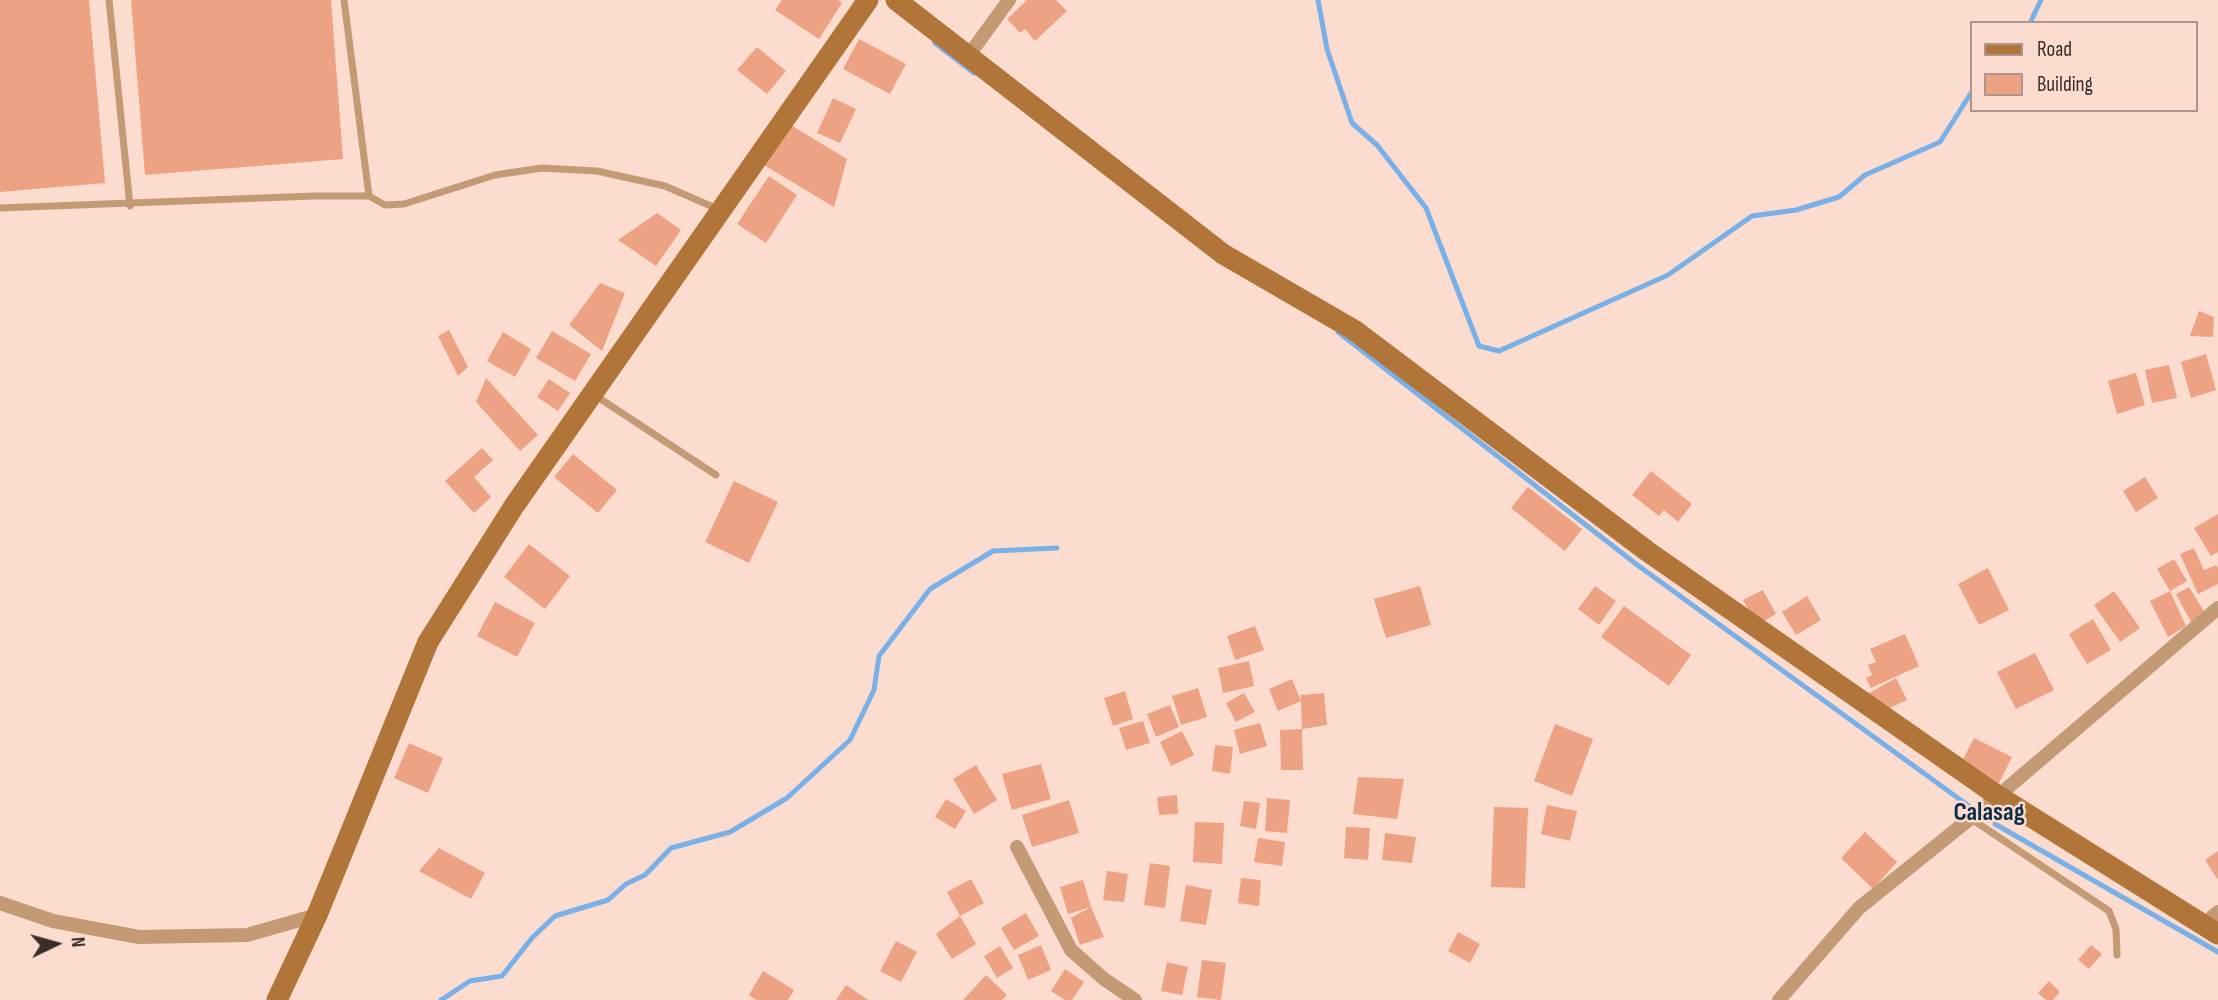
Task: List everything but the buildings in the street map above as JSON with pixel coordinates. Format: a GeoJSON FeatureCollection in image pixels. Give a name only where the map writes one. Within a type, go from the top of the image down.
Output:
{"type":"FeatureCollection","features":[{"type":"Feature","properties":{"kind":"street"},"geometry":{"type":"LineString","coordinates":[[278,1000],[317,915],[428,642],[514,506],[868,0]]}},
{"type":"Feature","properties":{"kind":"street"},"geometry":{"type":"LineString","coordinates":[[896,0],[1223,254],[1354,330],[1647,551],[1998,796],[2213,924]]}},
{"type":"Feature","properties":{"kind":"street"},"geometry":{"type":"LineString","coordinates":[[969,55],[1009,0]]}},
{"type":"Feature","properties":{"kind":"street"},"geometry":{"type":"LineString","coordinates":[[1779,1000],[1859,908],[1998,796],[2218,608]]}},
{"type":"Feature","properties":{"kind":"street"},"geometry":{"type":"LineString","coordinates":[[1017,847],[1071,950],[1104,979],[1135,1000]]}},
{"type":"Feature","properties":{"kind":"street"},"geometry":{"type":"LineString","coordinates":[[0,903],[53,921],[139,937],[247,935],[317,915]]}},
{"type":"Feature","properties":{"kind":"lane"},"geometry":{"type":"LineString","coordinates":[[109,0],[130,206]]}},
{"type":"Feature","properties":{"kind":"lane"},"geometry":{"type":"LineString","coordinates":[[344,0],[369,196]]}},
{"type":"Feature","properties":{"kind":"lane"},"geometry":{"type":"LineString","coordinates":[[0,208],[130,206],[369,196],[385,205],[404,204],[495,175],[542,168],[597,171],[665,186],[720,211]]}},
{"type":"Feature","properties":{"kind":"lane"},"geometry":{"type":"LineString","coordinates":[[592,393],[716,475]]}},
{"type":"Feature","properties":{"kind":"lane"},"geometry":{"type":"LineString","coordinates":[[1970,818],[2109,911],[2116,929],[2117,955]]}},
{"type":"Feature","properties":{"kind":"waterway"},"geometry":{"type":"LineString","coordinates":[[1318,0],[1327,49],[1352,123],[1377,145],[1426,208],[1479,346],[1499,351],[1668,275],[1752,216],[1796,210],[1839,197],[1865,175],[1940,142],[1969,96]]}},
{"type":"Feature","properties":{"kind":"waterway"},"geometry":{"type":"LineString","coordinates":[[2031,21],[2041,0]]}},
{"type":"Feature","properties":{"kind":"waterway"},"geometry":{"type":"LineString","coordinates":[[935,43],[974,73]]}},
{"type":"Feature","properties":{"kind":"waterway"},"geometry":{"type":"LineString","coordinates":[[1338,332],[1636,564],[1973,809]]}},
{"type":"Feature","properties":{"kind":"waterway"},"geometry":{"type":"LineString","coordinates":[[441,1000],[470,981],[502,976],[532,938],[555,916],[608,900],[626,884],[645,875],[671,848],[730,832],[787,798],[850,740],[874,690],[879,656],[930,589],[993,551],[1057,548]]}},
{"type":"Feature","properties":{"kind":"waterway"},"geometry":{"type":"LineString","coordinates":[[1995,824],[2218,952]]}},
{"type":"Feature","properties":{"kind":"district","name":"Calasag"},"geometry":{"type":"Point","coordinates":[1989,813]}}]}
